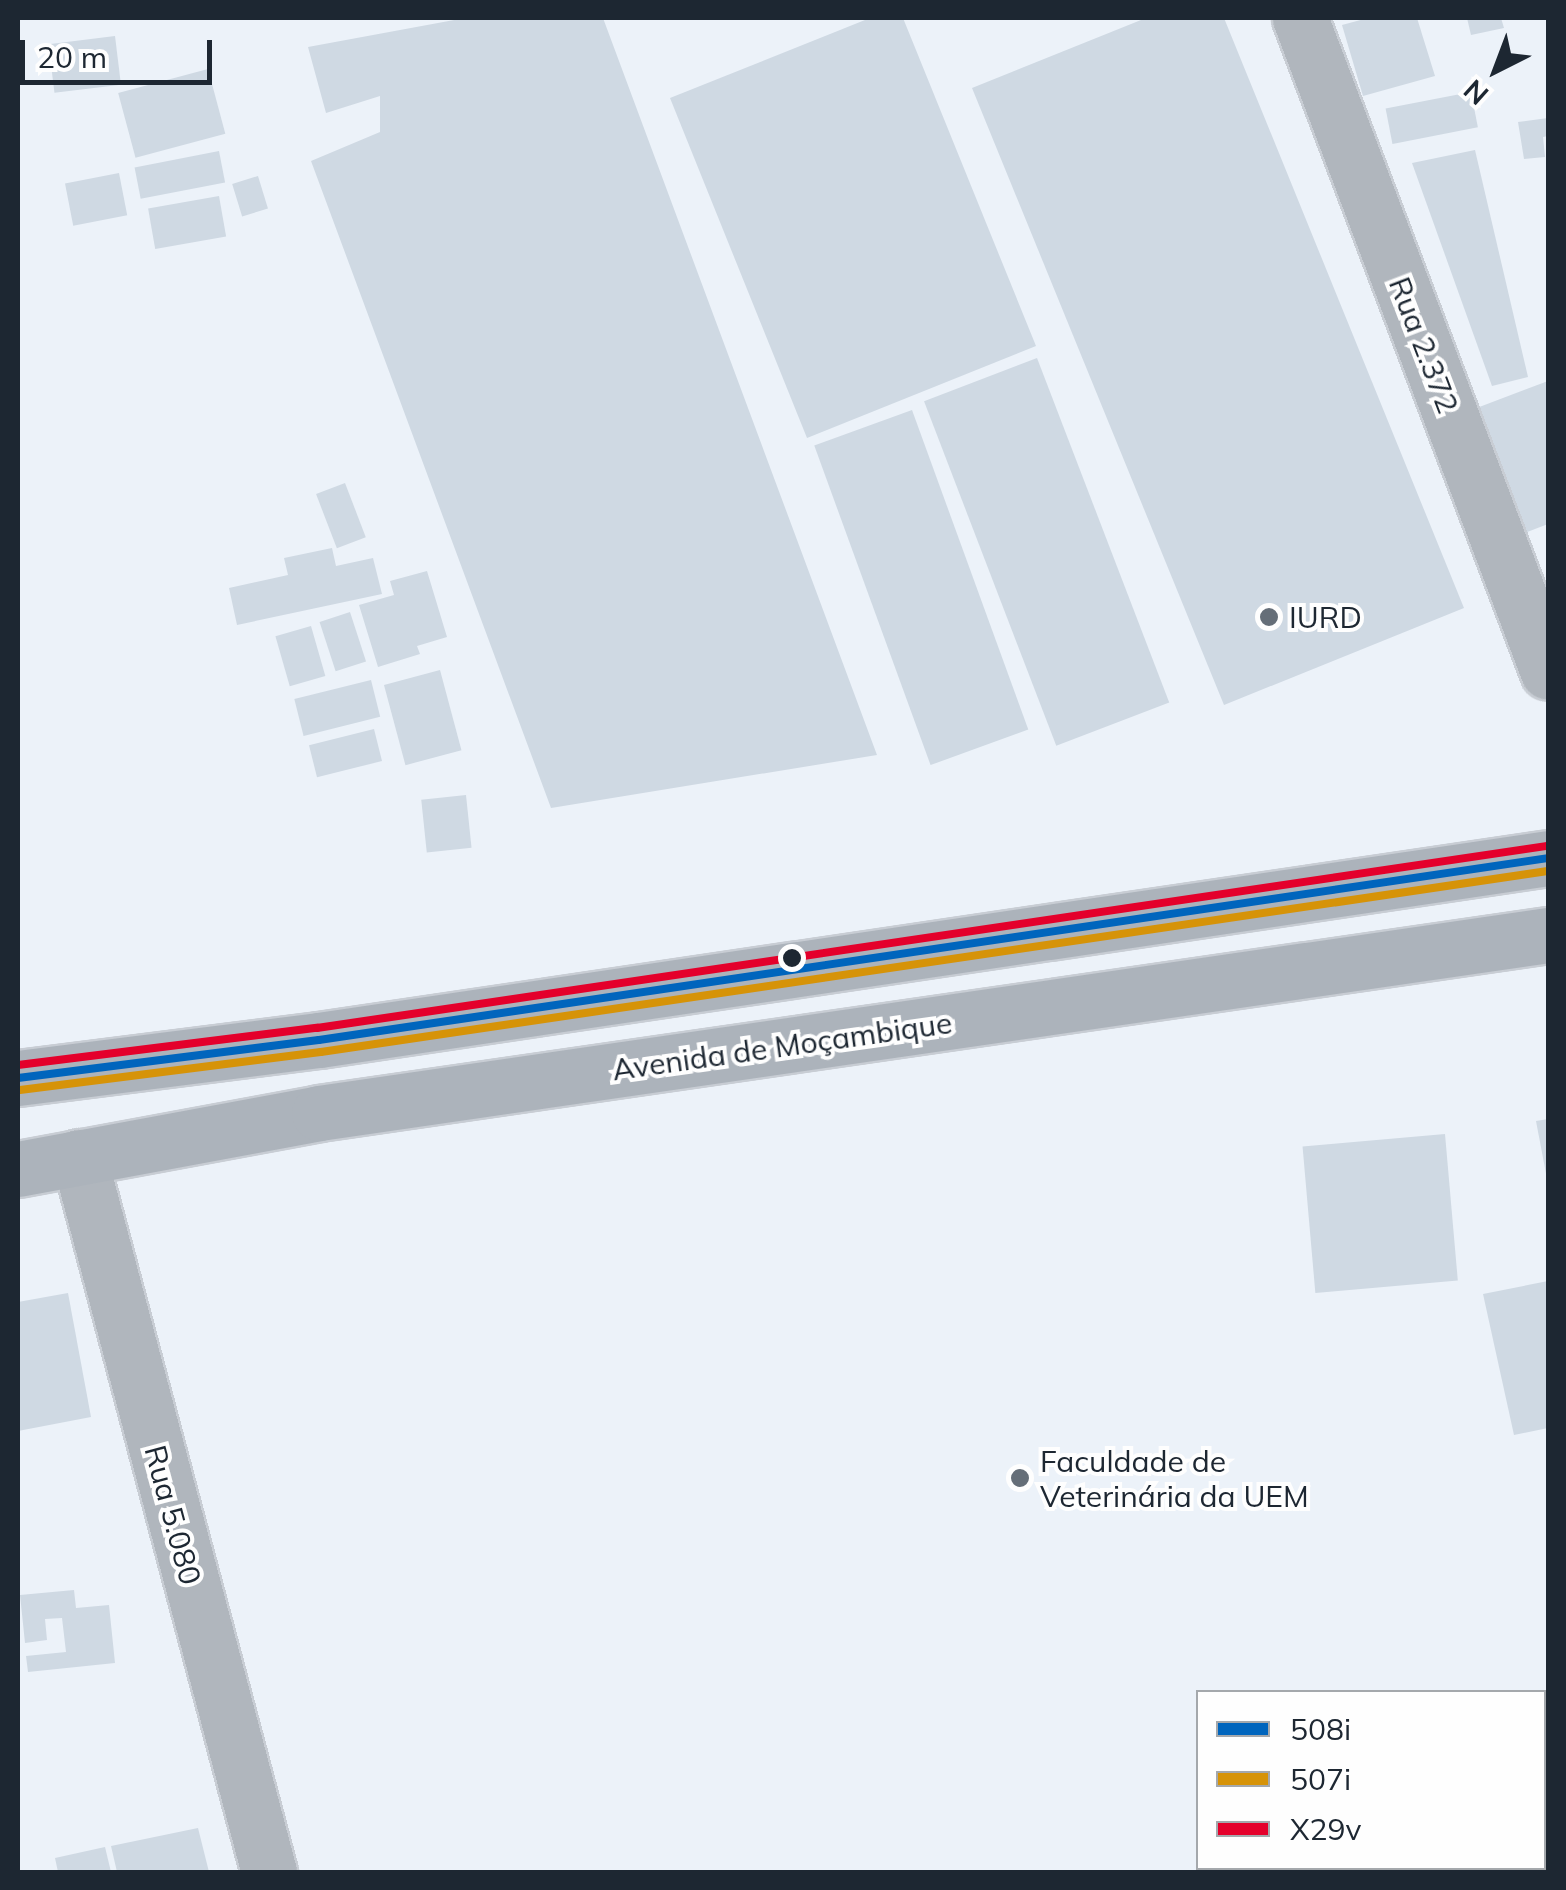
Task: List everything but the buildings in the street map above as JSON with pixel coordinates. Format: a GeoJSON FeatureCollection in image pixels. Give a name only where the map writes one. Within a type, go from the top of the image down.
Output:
{"type":"FeatureCollection","features":[{"type":"Feature","properties":{"kind":"highway"},"geometry":{"type":"LineString","coordinates":[[42,1073],[319,1040],[1548,858]]}},
{"type":"Feature","properties":{"kind":"highway","name":"Avenida de Moçambique"},"geometry":{"type":"LineString","coordinates":[[18,1169],[319,1114],[1548,935]]}},
{"type":"Feature","properties":{"kind":"street","name":"Rua 2.372"},"geometry":{"type":"LineString","coordinates":[[1300,18],[1548,672]]}},
{"type":"Feature","properties":{"kind":"street","name":"Rua 5.080"},"geometry":{"type":"LineString","coordinates":[[79,1157],[270,1872]]}},
{"type":"Feature","properties":{"kind":"transit line","name":"X29v"},"geometry":{"type":"LineString","coordinates":[[18,1065],[317,1028],[1546,846]]}},
{"type":"Feature","properties":{"kind":"transit line","name":"508i"},"geometry":{"type":"LineString","coordinates":[[18,1078],[319,1040],[1548,858]]}},
{"type":"Feature","properties":{"kind":"transit line","name":"507i"},"geometry":{"type":"LineString","coordinates":[[20,1090],[321,1052],[1548,871]]}},
{"type":"Feature","properties":{"kind":"place","name":"IURD"},"geometry":{"type":"Point","coordinates":[1269,617]}},
{"type":"Feature","properties":{"kind":"place","name":"Faculdade de Veterinária da UEM"},"geometry":{"type":"Point","coordinates":[1020,1478]}}]}
